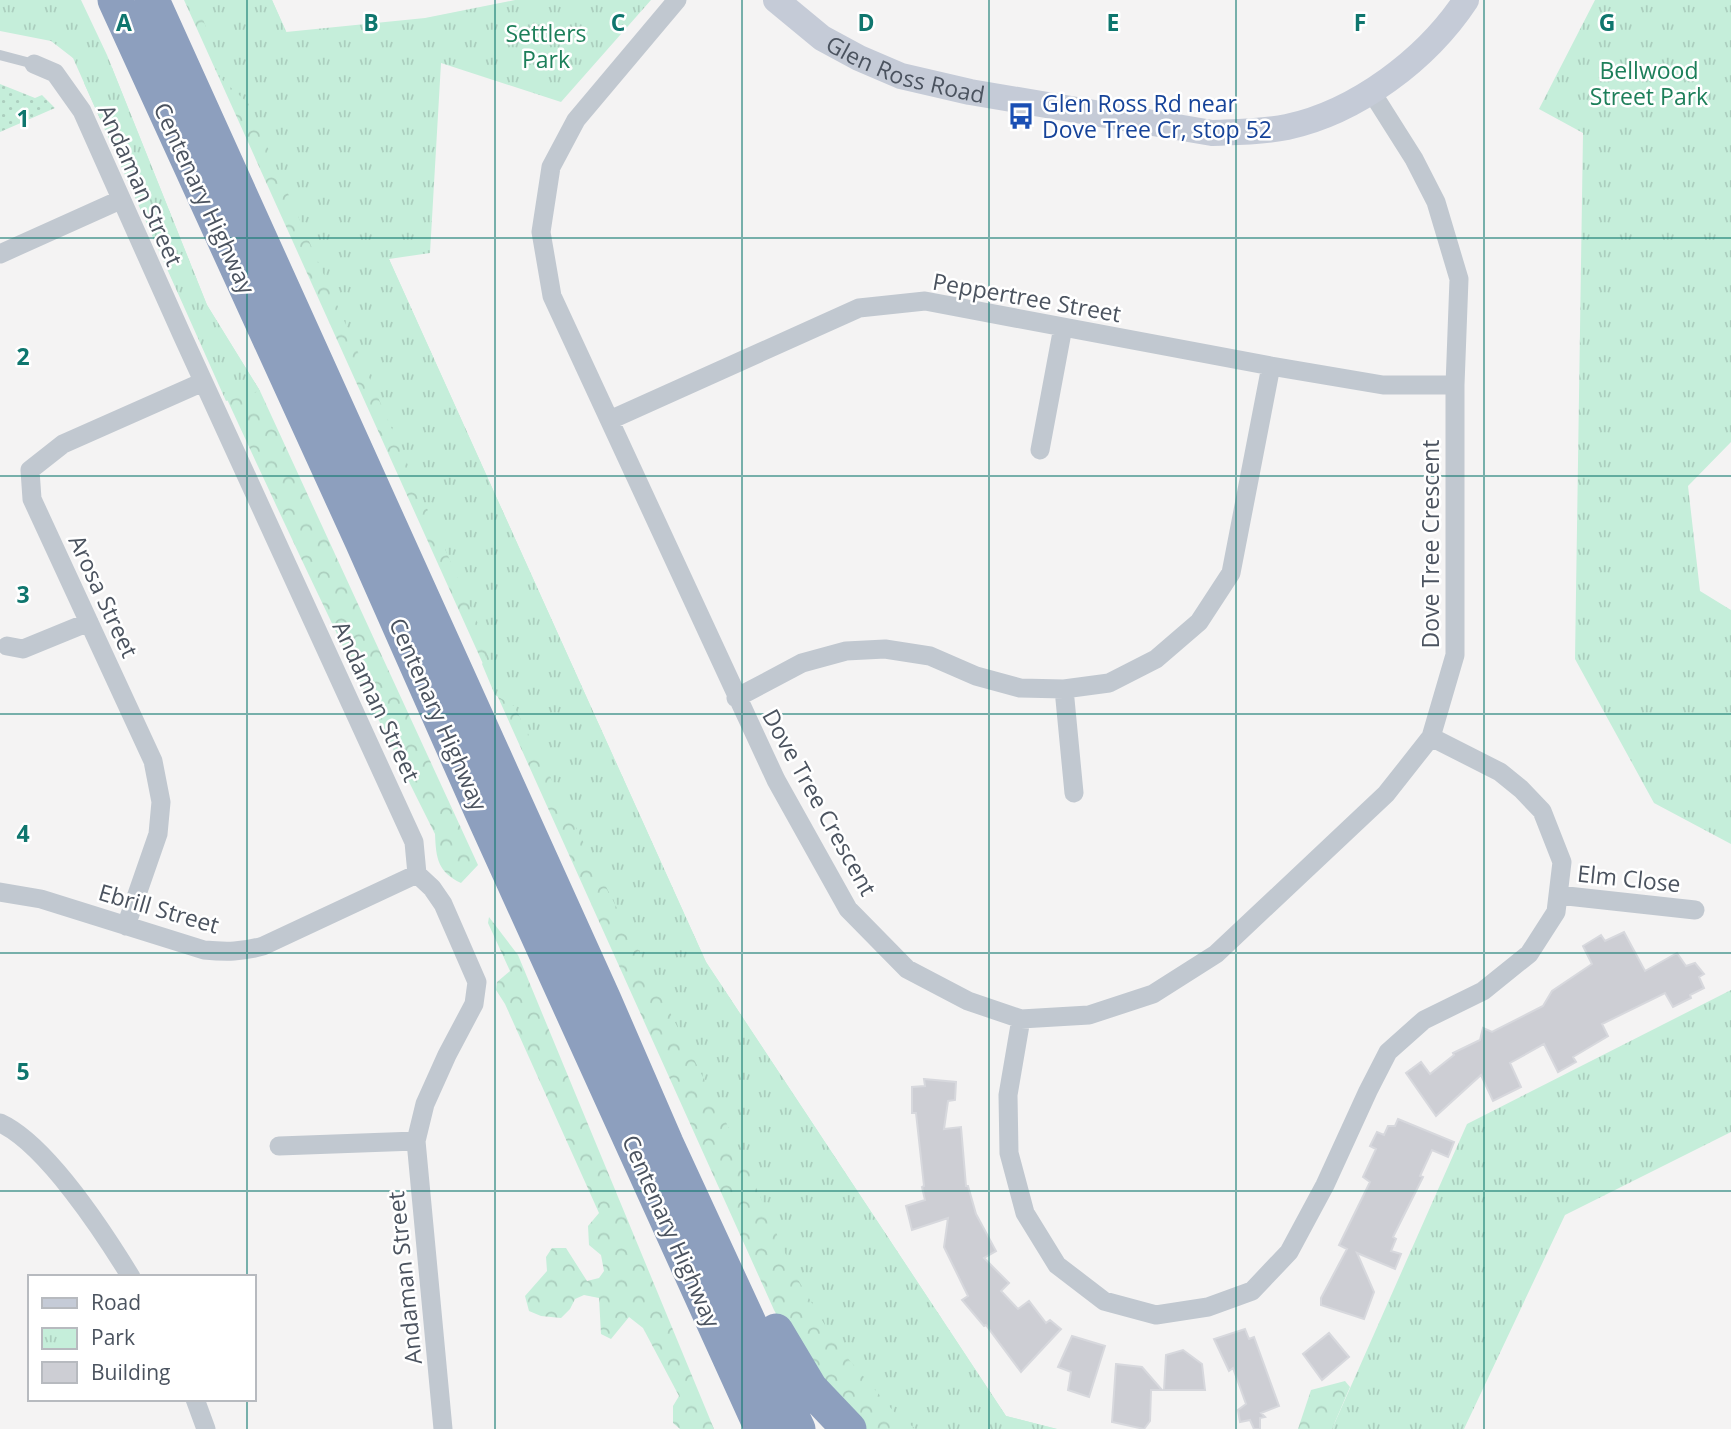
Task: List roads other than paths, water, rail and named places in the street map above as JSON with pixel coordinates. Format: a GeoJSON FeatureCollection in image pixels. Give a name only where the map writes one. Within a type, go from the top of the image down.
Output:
{"type":"FeatureCollection","features":[{"type":"Feature","properties":{"kind":"highway","name":"Centenary Highway"},"geometry":{"type":"LineString","coordinates":[[115,0],[351,516],[762,1429]]}},
{"type":"Feature","properties":{"kind":"highway","name":"Centenary Highway"},"geometry":{"type":"LineString","coordinates":[[152,0],[666,1143],[798,1429]]}},
{"type":"Feature","properties":{"kind":"highway"},"geometry":{"type":"LineString","coordinates":[[666,1143],[691,1158],[766,1313],[796,1367],[817,1395],[849,1429]]}},
{"type":"Feature","properties":{"kind":"highway"},"geometry":{"type":"LineString","coordinates":[[725,1348],[719,1373],[743,1429]]}},
{"type":"Feature","properties":{"kind":"street","name":"Dove Tree Crescent"},"geometry":{"type":"LineString","coordinates":[[677,0],[576,120],[551,166],[541,232],[552,296],[736,698],[776,780],[848,909],[907,969],[968,1001],[1021,1019],[1090,1015],[1153,994],[1216,954],[1386,794],[1431,737],[1455,655],[1455,385],[1459,279],[1436,202],[1420,170],[1371,91]]}},
{"type":"Feature","properties":{"kind":"street","name":"Glen Ross Road"},"geometry":{"type":"LineString","coordinates":[[776,0],[822,38],[901,76],[970,92],[1212,133],[1251,132],[1288,126],[1334,110],[1371,91],[1407,67],[1454,19],[1466,0]]}},
{"type":"Feature","properties":{"kind":"street","name":"Andaman Street"},"geometry":{"type":"LineString","coordinates":[[34,64],[55,73],[82,111],[414,842],[417,874],[432,888],[443,904],[477,982],[474,1004],[425,1104],[416,1141],[443,1429]]}},
{"type":"Feature","properties":{"kind":"street"},"geometry":{"type":"LineString","coordinates":[[0,254],[121,200]]}},
{"type":"Feature","properties":{"kind":"street","name":"Peppertree Street"},"geometry":{"type":"LineString","coordinates":[[610,420],[859,308],[925,301],[1271,366],[1383,384],[1455,385]]}},
{"type":"Feature","properties":{"kind":"street"},"geometry":{"type":"LineString","coordinates":[[1040,450],[1063,327]]}},
{"type":"Feature","properties":{"kind":"street"},"geometry":{"type":"LineString","coordinates":[[736,698],[802,663],[846,651],[885,649],[930,656],[976,676],[1020,688],[1064,690],[1109,683],[1156,659],[1199,622],[1231,572],[1271,366]]}},
{"type":"Feature","properties":{"kind":"street","name":"Arosa Street"},"geometry":{"type":"LineString","coordinates":[[126,926],[158,834],[161,802],[153,761],[32,499],[30,470],[63,444],[203,382]]}},
{"type":"Feature","properties":{"kind":"street"},"geometry":{"type":"LineString","coordinates":[[7,646],[23,649],[89,622]]}},
{"type":"Feature","properties":{"kind":"street"},"geometry":{"type":"LineString","coordinates":[[1064,690],[1074,793]]}},
{"type":"Feature","properties":{"kind":"street"},"geometry":{"type":"LineString","coordinates":[[1021,1019],[1008,1095],[1009,1153],[1025,1213],[1057,1265],[1104,1301],[1156,1315],[1208,1307],[1252,1291],[1289,1252],[1325,1185],[1388,1052],[1424,1020],[1483,991],[1530,954],[1556,912],[1562,862],[1542,811],[1500,772],[1431,737]]}},
{"type":"Feature","properties":{"kind":"street","name":"Ebrill Street"},"geometry":{"type":"LineString","coordinates":[[0,892],[41,899],[204,950],[245,952],[417,874]]}},
{"type":"Feature","properties":{"kind":"street","name":"Elm Close"},"geometry":{"type":"LineString","coordinates":[[1558,895],[1695,910]]}},
{"type":"Feature","properties":{"kind":"street"},"geometry":{"type":"LineString","coordinates":[[0,1123],[12,1128],[41,1155],[100,1226],[130,1275]]}},
{"type":"Feature","properties":{"kind":"street"},"geometry":{"type":"LineString","coordinates":[[279,1146],[416,1141]]}},
{"type":"Feature","properties":{"kind":"street"},"geometry":{"type":"LineString","coordinates":[[196,1401],[206,1429]]}},
{"type":"Feature","properties":{"kind":"lane","name":"Andaman Street"},"geometry":{"type":"LineString","coordinates":[[0,55],[34,64]]}},
{"type":"Feature","properties":{"kind":"place","name":"Glen Ross Rd near Dove Tree Cr, stop 52"},"geometry":{"type":"Point","coordinates":[1021,116]}},
{"type":"Feature","properties":{"kind":"park label","name":"Settlers Park"},"geometry":{"type":"Point","coordinates":[546,46]}},
{"type":"Feature","properties":{"kind":"park label","name":"Bellwood Street Park"},"geometry":{"type":"Point","coordinates":[1649,83]}}]}
